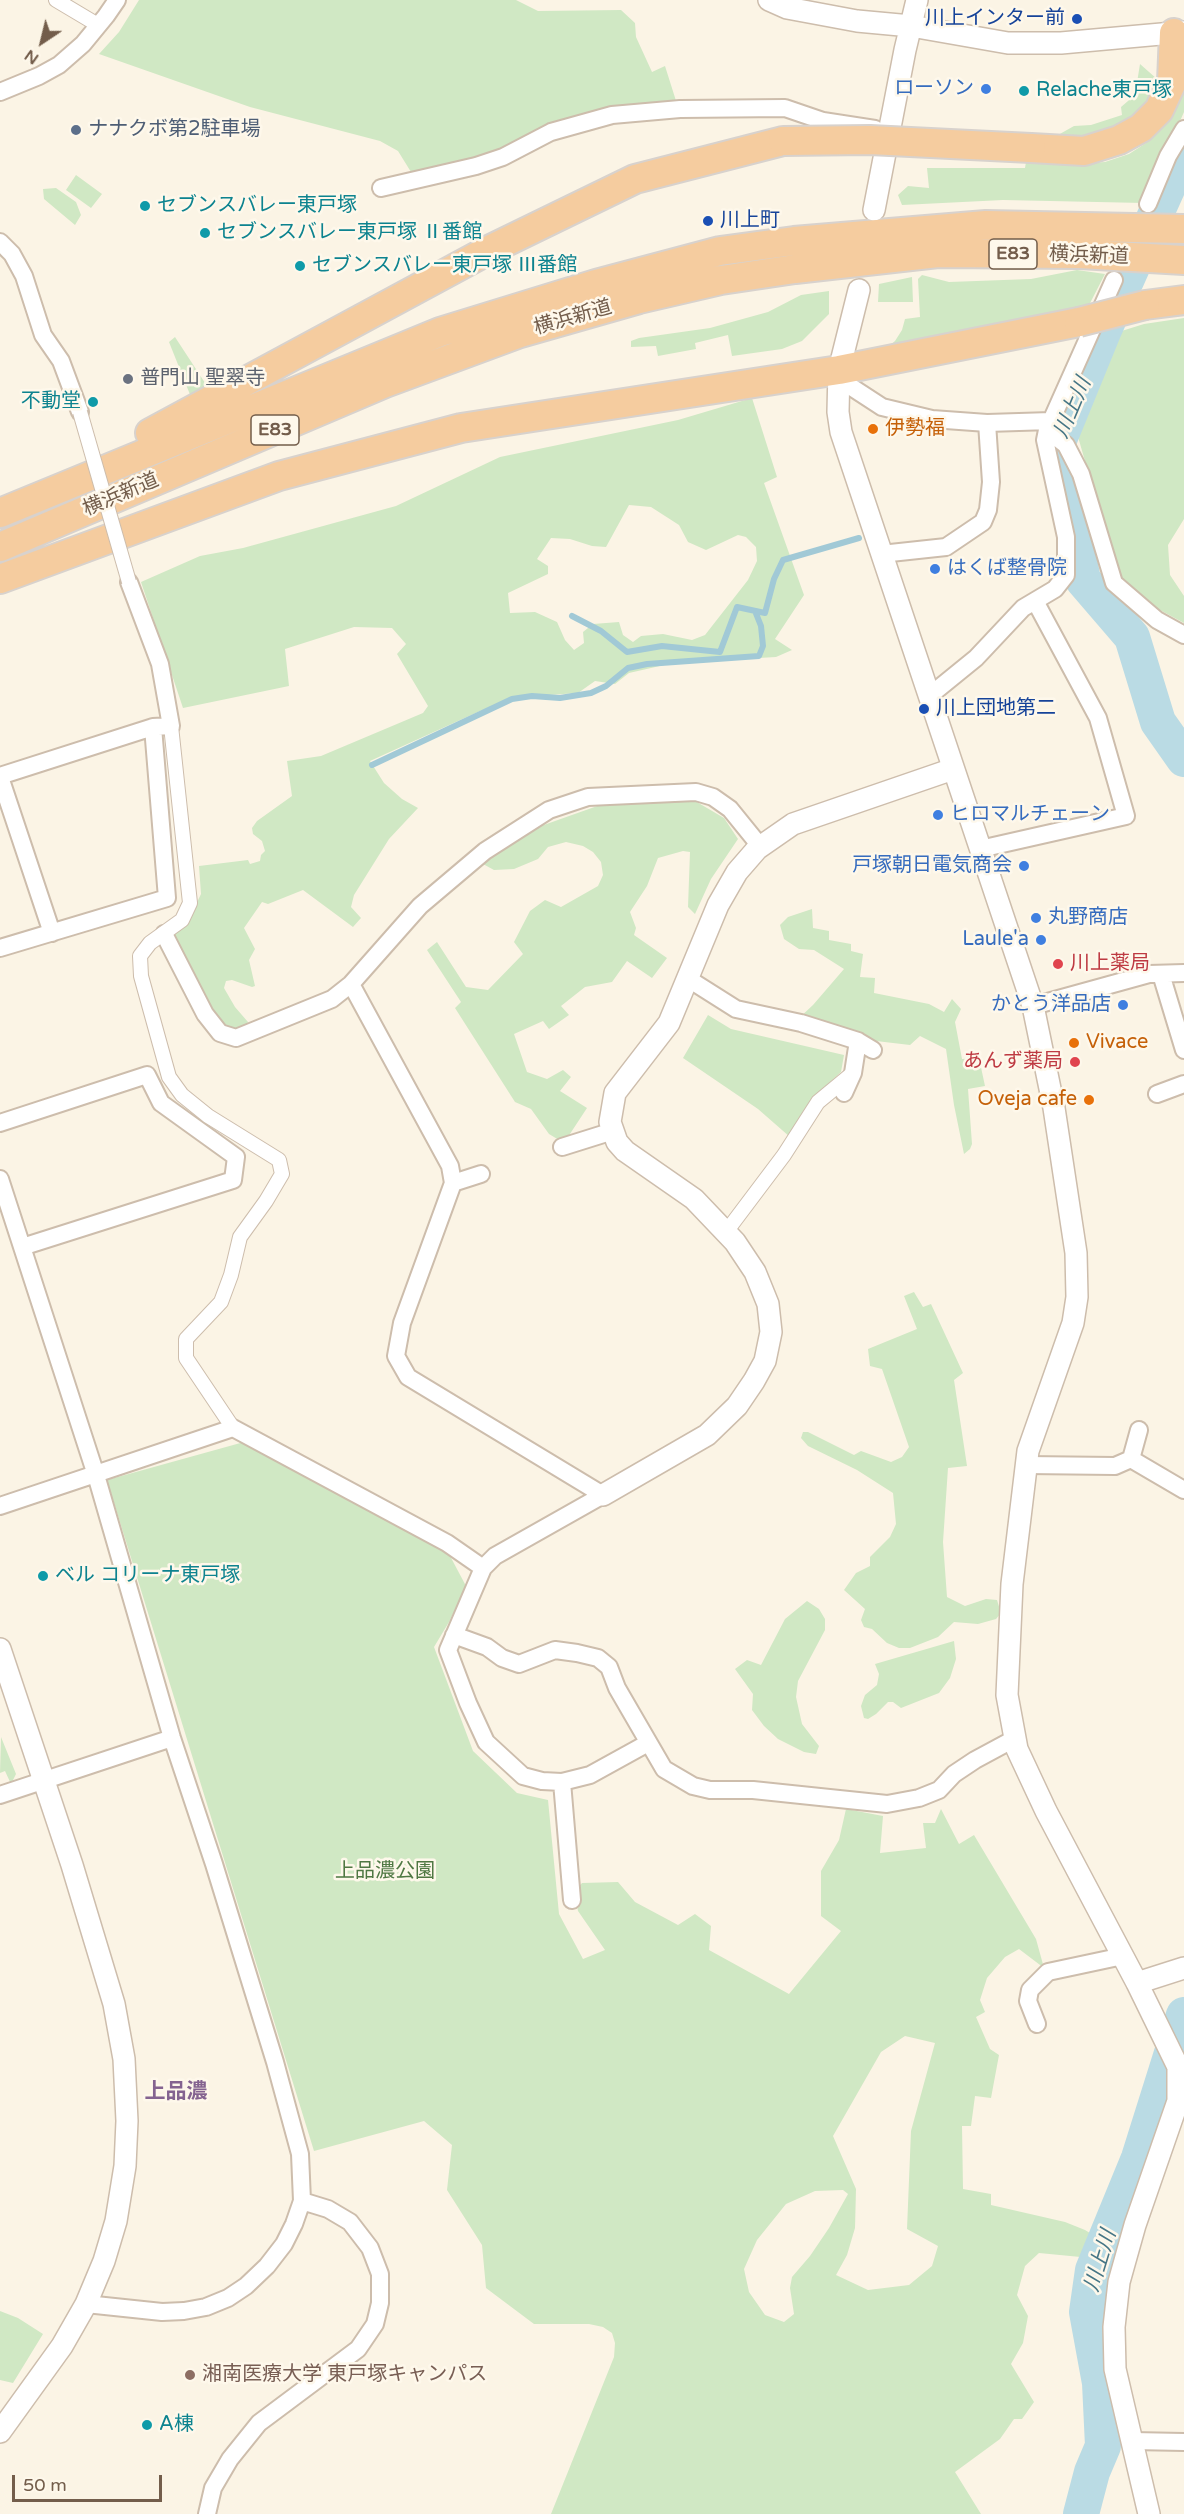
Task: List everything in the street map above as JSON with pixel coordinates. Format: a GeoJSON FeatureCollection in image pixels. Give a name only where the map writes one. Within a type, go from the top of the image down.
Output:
{"type":"FeatureCollection","features":[{"type":"Feature","properties":{"kind":"highway"},"geometry":{"type":"LineString","coordinates":[[0,507],[191,412],[488,251],[635,179],[783,141],[870,140],[1084,151],[1119,140],[1141,128],[1159,110],[1172,82],[1179,33]]}},
{"type":"Feature","properties":{"kind":"highway","name":"横浜新道"},"geometry":{"type":"LineString","coordinates":[[0,513],[440,332],[720,251],[794,241],[986,225],[1184,228]]}},
{"type":"Feature","properties":{"kind":"highway","name":"横浜新道"},"geometry":{"type":"LineString","coordinates":[[0,547],[385,383],[520,333],[639,299],[721,280],[938,253],[1080,254],[1184,260]]}},
{"type":"Feature","properties":{"kind":"highway"},"geometry":{"type":"LineString","coordinates":[[0,579],[279,476],[461,428],[839,374],[1078,322],[1145,305],[1184,300]]}},
{"type":"Feature","properties":{"kind":"street"},"geometry":{"type":"LineString","coordinates":[[56,0],[98,25]]}},
{"type":"Feature","properties":{"kind":"street"},"geometry":{"type":"LineString","coordinates":[[0,92],[59,65],[83,44],[117,0]]}},
{"type":"Feature","properties":{"kind":"street"},"geometry":{"type":"LineString","coordinates":[[769,0],[787,8],[857,21],[911,26],[1008,43],[1061,43],[1179,33]]}},
{"type":"Feature","properties":{"kind":"street"},"geometry":{"type":"LineString","coordinates":[[874,210],[888,132],[917,0]]}},
{"type":"Feature","properties":{"kind":"street"},"geometry":{"type":"LineString","coordinates":[[381,188],[476,166],[503,157],[551,132],[612,115],[680,109],[785,108],[823,121],[888,132]]}},
{"type":"Feature","properties":{"kind":"street"},"geometry":{"type":"LineString","coordinates":[[1148,204],[1168,156],[1184,129]]}},
{"type":"Feature","properties":{"kind":"street"},"geometry":{"type":"LineString","coordinates":[[0,242],[12,254],[24,276],[43,335],[62,361],[80,412],[129,582],[160,664],[171,726],[190,903],[183,920],[150,943],[140,956],[141,976],[169,1077],[182,1095],[208,1116],[279,1160],[282,1174],[240,1238],[231,1275],[221,1302],[186,1339],[186,1358],[233,1428],[447,1543],[483,1568]]}},
{"type":"Feature","properties":{"kind":"street"},"geometry":{"type":"LineString","coordinates":[[928,697],[976,658],[1023,608],[1055,589],[1066,575],[1066,537],[1045,440],[1054,433],[1114,280]]}},
{"type":"Feature","properties":{"kind":"street"},"geometry":{"type":"LineString","coordinates":[[859,290],[839,374],[838,412],[841,432],[1033,1006],[1054,1108],[1078,1276],[1073,1323],[1028,1451],[1012,1584],[1007,1695],[1014,1739],[1046,1811],[1180,2069],[1178,2101],[1135,2225],[1119,2282],[1114,2327],[1115,2368],[1149,2514]]}},
{"type":"Feature","properties":{"kind":"street"},"geometry":{"type":"LineString","coordinates":[[839,374],[882,407],[932,419],[987,423],[1054,433],[1081,474],[1114,584],[1157,620],[1184,635]]}},
{"type":"Feature","properties":{"kind":"street"},"geometry":{"type":"LineString","coordinates":[[881,554],[946,547],[983,522],[988,510],[991,482],[987,423]]}},
{"type":"Feature","properties":{"kind":"street"},"geometry":{"type":"LineString","coordinates":[[980,849],[1126,816],[1098,718],[1035,601]]}},
{"type":"Feature","properties":{"kind":"street"},"geometry":{"type":"LineString","coordinates":[[52,933],[0,777],[153,727],[171,726]]}},
{"type":"Feature","properties":{"kind":"street"},"geometry":{"type":"LineString","coordinates":[[153,727],[167,898]]}},
{"type":"Feature","properties":{"kind":"street"},"geometry":{"type":"LineString","coordinates":[[648,1743],[590,1775],[562,1782],[523,1776],[486,1742],[448,1650],[483,1568],[495,1556],[707,1435],[737,1406],[765,1361],[771,1332],[768,1304],[755,1272],[726,1232],[694,1199],[625,1151],[617,1142],[610,1122],[615,1093],[669,1023],[718,905],[737,872],[760,846],[793,824],[953,769]]}},
{"type":"Feature","properties":{"kind":"street"},"geometry":{"type":"LineString","coordinates":[[164,934],[205,1014],[220,1033],[236,1038],[332,999],[351,984],[420,906],[485,851],[549,810],[588,796],[696,792],[713,797],[730,809],[760,846]]}},
{"type":"Feature","properties":{"kind":"street"},"geometry":{"type":"LineString","coordinates":[[0,948],[189,890]]}},
{"type":"Feature","properties":{"kind":"street"},"geometry":{"type":"LineString","coordinates":[[1033,1006],[1149,974],[1184,974]]}},
{"type":"Feature","properties":{"kind":"street"},"geometry":{"type":"LineString","coordinates":[[1161,974],[1184,1050]]}},
{"type":"Feature","properties":{"kind":"street"},"geometry":{"type":"LineString","coordinates":[[687,978],[736,1009],[801,1023],[858,1041],[873,1050]]}},
{"type":"Feature","properties":{"kind":"street"},"geometry":{"type":"LineString","coordinates":[[351,984],[450,1166],[453,1183],[402,1323],[396,1356],[408,1377],[603,1496]]}},
{"type":"Feature","properties":{"kind":"street"},"geometry":{"type":"LineString","coordinates":[[844,1093],[853,1073],[858,1041]]}},
{"type":"Feature","properties":{"kind":"street"},"geometry":{"type":"LineString","coordinates":[[726,1232],[784,1155],[818,1102],[853,1073]]}},
{"type":"Feature","properties":{"kind":"street"},"geometry":{"type":"LineString","coordinates":[[0,1123],[147,1075],[161,1103],[236,1157],[233,1180],[22,1247]]}},
{"type":"Feature","properties":{"kind":"street"},"geometry":{"type":"LineString","coordinates":[[1157,1094],[1184,1084]]}},
{"type":"Feature","properties":{"kind":"street"},"geometry":{"type":"LineString","coordinates":[[562,1147],[613,1131]]}},
{"type":"Feature","properties":{"kind":"street"},"geometry":{"type":"LineString","coordinates":[[453,1183],[481,1174]]}},
{"type":"Feature","properties":{"kind":"street"},"geometry":{"type":"LineString","coordinates":[[0,1179],[96,1475],[172,1738],[214,1864],[275,2062],[300,2154],[302,2201],[284,2244],[267,2266],[228,2298],[206,2307],[162,2312],[86,2304]]}},
{"type":"Feature","properties":{"kind":"street"},"geometry":{"type":"LineString","coordinates":[[0,1506],[233,1428]]}},
{"type":"Feature","properties":{"kind":"street"},"geometry":{"type":"LineString","coordinates":[[1131,1459],[1139,1430]]}},
{"type":"Feature","properties":{"kind":"street"},"geometry":{"type":"LineString","coordinates":[[1026,1465],[1115,1466],[1131,1459]]}},
{"type":"Feature","properties":{"kind":"street"},"geometry":{"type":"LineString","coordinates":[[1131,1459],[1184,1490]]}},
{"type":"Feature","properties":{"kind":"street"},"geometry":{"type":"LineString","coordinates":[[454,1635],[487,1647],[502,1658],[519,1664],[555,1650],[597,1659],[609,1668],[664,1769],[693,1786],[710,1790],[753,1790],[887,1804],[919,1798],[939,1790],[954,1774],[1014,1739]]}},
{"type":"Feature","properties":{"kind":"street"},"geometry":{"type":"LineString","coordinates":[[0,1649],[114,2004],[124,2059],[127,2121],[125,2166],[116,2221],[104,2261],[86,2304],[62,2346],[0,2432]]}},
{"type":"Feature","properties":{"kind":"street"},"geometry":{"type":"LineString","coordinates":[[0,1795],[172,1738]]}},
{"type":"Feature","properties":{"kind":"street"},"geometry":{"type":"LineString","coordinates":[[562,1782],[572,1900]]}},
{"type":"Feature","properties":{"kind":"street"},"geometry":{"type":"LineString","coordinates":[[1037,2024],[1028,2001],[1030,1990],[1048,1972],[1123,1956]]}},
{"type":"Feature","properties":{"kind":"street"},"geometry":{"type":"LineString","coordinates":[[1137,1983],[1178,1970]]}},
{"type":"Feature","properties":{"kind":"street"},"geometry":{"type":"LineString","coordinates":[[207,2514],[213,2488],[230,2459],[259,2423],[358,2349],[375,2324],[380,2303],[380,2274],[370,2248],[350,2222],[328,2208],[302,2201]]}},
{"type":"Feature","properties":{"kind":"street"},"geometry":{"type":"LineString","coordinates":[[1132,2441],[1184,2442]]}},
{"type":"Feature","properties":{"kind":"green space"},"geometry":{"type":"Polygon","coordinates":[[[139,0],[516,0],[538,11],[621,10],[635,23],[636,37],[652,72],[665,66],[677,104],[583,116],[535,130],[505,150],[411,172],[398,151],[380,141],[250,107],[99,54],[119,32],[139,0]]]}},
{"type":"Feature","properties":{"kind":"green space"},"geometry":{"type":"Polygon","coordinates":[[[1140,64],[1157,79],[1156,91],[1140,114],[1097,136],[1069,140],[1038,134],[1058,135],[1074,126],[1091,125],[1122,115],[1121,107],[1135,95],[1140,64]]]}},
{"type":"Feature","properties":{"kind":"green space"},"geometry":{"type":"Polygon","coordinates":[[[1184,88],[1184,112],[1144,203],[1003,200],[902,205],[898,195],[908,186],[929,188],[927,168],[1025,168],[1026,162],[1060,165],[1105,162],[1129,154],[1146,143],[1162,128],[1172,115],[1184,88]]]}},
{"type":"Feature","properties":{"kind":"green space"},"geometry":{"type":"Polygon","coordinates":[[[76,175],[102,194],[91,208],[66,190],[76,175]]]}},
{"type":"Feature","properties":{"kind":"green space"},"geometry":{"type":"Polygon","coordinates":[[[56,188],[76,202],[81,215],[75,225],[44,199],[43,189],[56,188]]]}},
{"type":"Feature","properties":{"kind":"green space"},"geometry":{"type":"Polygon","coordinates":[[[1077,270],[1105,274],[1088,307],[883,351],[895,341],[902,330],[905,319],[920,317],[918,279],[922,275],[949,282],[1031,279],[1077,270]]]}},
{"type":"Feature","properties":{"kind":"green space"},"geometry":{"type":"Polygon","coordinates":[[[912,277],[913,302],[878,302],[879,284],[912,277]]]}},
{"type":"Feature","properties":{"kind":"green space"},"geometry":{"type":"Polygon","coordinates":[[[829,291],[829,314],[802,341],[782,349],[732,356],[728,335],[695,343],[696,349],[658,356],[656,346],[631,347],[631,341],[639,338],[710,328],[768,312],[801,295],[829,291]]]}},
{"type":"Feature","properties":{"kind":"green space"},"geometry":{"type":"Polygon","coordinates":[[[1184,318],[1184,519],[1168,545],[1170,575],[1184,596],[1184,623],[1158,609],[1124,583],[1114,561],[1074,423],[1112,334],[1144,324],[1184,318]]]}},
{"type":"Feature","properties":{"kind":"green space"},"geometry":{"type":"Polygon","coordinates":[[[175,337],[209,389],[191,397],[169,342],[175,337]]]}},
{"type":"Feature","properties":{"kind":"green space"},"geometry":{"type":"Polygon","coordinates":[[[752,398],[777,477],[764,483],[804,595],[775,639],[792,650],[776,657],[673,663],[629,673],[615,684],[595,681],[578,693],[520,697],[480,711],[370,761],[384,783],[402,799],[418,808],[389,839],[354,895],[351,907],[361,918],[353,927],[303,890],[268,904],[262,902],[244,928],[255,949],[249,960],[255,986],[232,980],[226,981],[224,988],[235,1007],[248,1022],[246,1026],[237,1029],[226,1027],[216,1017],[195,986],[171,934],[186,925],[201,894],[199,866],[248,860],[250,864],[260,861],[265,851],[262,841],[253,834],[252,828],[257,821],[292,796],[287,761],[321,756],[423,713],[428,706],[397,654],[406,644],[392,628],[354,627],[285,649],[289,686],[183,708],[141,582],[200,556],[243,548],[396,506],[500,457],[678,420],[752,398]],[[629,505],[606,547],[592,546],[570,539],[551,538],[537,559],[548,566],[548,574],[508,593],[510,613],[535,612],[557,622],[565,640],[574,650],[584,643],[583,632],[593,624],[619,622],[623,635],[633,642],[641,636],[663,634],[692,640],[705,635],[748,580],[757,561],[756,547],[746,537],[738,535],[706,550],[688,542],[679,525],[651,507],[629,505]]]}},
{"type":"Feature","properties":{"kind":"green space"},"geometry":{"type":"Polygon","coordinates":[[[690,798],[724,818],[738,839],[711,879],[695,914],[688,907],[690,852],[683,851],[658,858],[647,886],[630,912],[636,928],[634,935],[667,958],[652,978],[627,961],[612,982],[585,987],[561,1006],[569,1015],[549,1029],[543,1021],[514,1034],[527,1072],[547,1079],[563,1070],[571,1077],[560,1091],[587,1108],[564,1143],[549,1134],[531,1109],[515,1102],[455,1008],[461,1002],[427,950],[437,942],[466,987],[488,990],[523,954],[514,942],[530,911],[545,900],[561,907],[598,886],[603,875],[601,862],[593,852],[583,846],[566,842],[548,847],[538,859],[514,869],[494,870],[483,864],[491,855],[524,832],[603,804],[690,798]]]}},
{"type":"Feature","properties":{"kind":"green space"},"geometry":{"type":"Polygon","coordinates":[[[812,909],[813,928],[829,931],[829,940],[851,944],[851,951],[863,954],[860,977],[875,978],[874,993],[929,1004],[944,1012],[952,999],[961,1009],[955,1022],[962,1059],[979,1058],[985,1086],[968,1089],[972,1144],[964,1154],[946,1049],[920,1036],[910,1045],[859,1039],[798,1019],[844,969],[814,950],[799,949],[784,939],[780,925],[788,917],[812,909]]]}},
{"type":"Feature","properties":{"kind":"green space"},"geometry":{"type":"Polygon","coordinates":[[[708,1015],[731,1029],[844,1055],[841,1072],[813,1098],[790,1137],[758,1109],[683,1058],[708,1015]]]}},
{"type":"Feature","properties":{"kind":"green space"},"geometry":{"type":"Polygon","coordinates":[[[914,1292],[923,1307],[931,1304],[963,1373],[954,1380],[967,1466],[948,1468],[943,1542],[947,1597],[965,1606],[986,1599],[997,1600],[1001,1613],[996,1619],[978,1624],[954,1622],[938,1637],[910,1648],[899,1648],[887,1643],[872,1629],[864,1627],[861,1620],[865,1609],[844,1590],[856,1573],[870,1566],[870,1557],[890,1537],[896,1524],[893,1493],[857,1470],[808,1446],[801,1438],[803,1432],[808,1432],[854,1455],[861,1451],[891,1462],[902,1457],[909,1447],[882,1369],[870,1366],[868,1349],[917,1329],[904,1296],[914,1292]]]}},
{"type":"Feature","properties":{"kind":"green space","name":"上品濃公園"},"geometry":{"type":"Polygon","coordinates":[[[244,1442],[449,1554],[466,1586],[434,1647],[473,1751],[517,1793],[548,1800],[559,1914],[583,1959],[605,1950],[578,1911],[574,1892],[582,1883],[618,1882],[635,1902],[678,1925],[695,1914],[711,1926],[709,1950],[789,1994],[841,1931],[821,1916],[821,1871],[839,1840],[846,1809],[883,1816],[880,1853],[926,1848],[923,1823],[935,1823],[941,1809],[959,1844],[974,1835],[1036,1939],[1044,1968],[1019,1949],[1005,1957],[987,1978],[980,2000],[985,2012],[976,2017],[990,2049],[999,2055],[991,2098],[975,2096],[971,2126],[962,2126],[963,2189],[991,2194],[991,2205],[1065,2222],[1100,2239],[1091,2258],[1039,2253],[1025,2266],[1017,2295],[1028,2316],[1023,2343],[1011,2364],[1034,2402],[1022,2419],[1014,2419],[1000,2439],[955,2472],[981,2514],[551,2514],[614,2357],[615,2343],[612,2333],[603,2327],[589,2324],[534,2324],[486,2288],[482,2245],[447,2190],[452,2145],[424,2121],[314,2151],[107,1480],[244,1442]],[[905,2036],[881,2052],[833,2136],[856,2189],[855,2228],[847,2255],[836,2275],[868,2290],[909,2285],[932,2266],[938,2246],[907,2229],[911,2131],[935,2043],[905,2036]],[[843,2190],[815,2191],[786,2204],[757,2240],[744,2269],[749,2292],[765,2315],[784,2322],[794,2314],[790,2288],[792,2277],[829,2228],[848,2194],[843,2190]]]}},
{"type":"Feature","properties":{"kind":"green space"},"geometry":{"type":"Polygon","coordinates":[[[807,1601],[819,1609],[825,1619],[825,1630],[798,1681],[796,1697],[802,1724],[819,1746],[816,1754],[804,1752],[778,1739],[764,1726],[752,1710],[753,1694],[735,1669],[747,1660],[761,1665],[785,1619],[807,1601]]]}},
{"type":"Feature","properties":{"kind":"green space"},"geometry":{"type":"Polygon","coordinates":[[[954,1641],[956,1659],[950,1678],[939,1693],[901,1708],[893,1702],[888,1702],[876,1714],[868,1719],[864,1718],[861,1706],[865,1695],[877,1685],[879,1674],[875,1664],[954,1641]]]}},
{"type":"Feature","properties":{"kind":"green space"},"geometry":{"type":"Polygon","coordinates":[[[1,1737],[16,1774],[11,1784],[5,1771],[0,1773],[1,1737]]]}},
{"type":"Feature","properties":{"kind":"green space"},"geometry":{"type":"Polygon","coordinates":[[[0,2311],[18,2318],[43,2334],[13,2383],[0,2380],[0,2311]]]}},
{"type":"Feature","properties":{"kind":"waterway","name":"川上川"},"geometry":{"type":"LineString","coordinates":[[1184,151],[1103,332],[1056,447],[1076,511],[1076,545],[1083,580],[1132,637],[1158,722],[1184,759]]}},
{"type":"Feature","properties":{"kind":"waterway"},"geometry":{"type":"LineString","coordinates":[[572,616],[601,631],[627,652],[662,646],[720,652],[737,607],[765,613],[774,579],[783,560],[859,538]]}},
{"type":"Feature","properties":{"kind":"waterway"},"geometry":{"type":"LineString","coordinates":[[372,765],[512,699],[532,696],[560,698],[591,693],[606,686],[628,668],[647,664],[759,656],[763,646],[761,626],[755,611]]}},
{"type":"Feature","properties":{"kind":"waterway","name":"川上川"},"geometry":{"type":"LineString","coordinates":[[1081,2514],[1092,2472],[1103,2446],[1100,2383],[1087,2312],[1093,2270],[1139,2158],[1184,2015]]}},
{"type":"Feature","properties":{"kind":"place","name":"川上インター前"},"geometry":{"type":"Point","coordinates":[1077,19]}},
{"type":"Feature","properties":{"kind":"place","name":"ローソン"},"geometry":{"type":"Point","coordinates":[986,89]}},
{"type":"Feature","properties":{"kind":"place","name":"Relache東戸塚"},"geometry":{"type":"Point","coordinates":[1024,91]}},
{"type":"Feature","properties":{"kind":"place","name":"ナナクボ第2駐車場"},"geometry":{"type":"Point","coordinates":[76,130]}},
{"type":"Feature","properties":{"kind":"place","name":"セブンスバレー東戸塚"},"geometry":{"type":"Point","coordinates":[145,206]}},
{"type":"Feature","properties":{"kind":"place","name":"川上町"},"geometry":{"type":"Point","coordinates":[708,221]}},
{"type":"Feature","properties":{"kind":"place","name":"セブンスバレー東戸塚 Ⅱ番館"},"geometry":{"type":"Point","coordinates":[205,233]}},
{"type":"Feature","properties":{"kind":"place","name":"セブンスバレー東戸塚 Ⅲ番館"},"geometry":{"type":"Point","coordinates":[300,266]}},
{"type":"Feature","properties":{"kind":"place","name":"普門山 聖翠寺"},"geometry":{"type":"Point","coordinates":[128,379]}},
{"type":"Feature","properties":{"kind":"place","name":"不動堂"},"geometry":{"type":"Point","coordinates":[93,402]}},
{"type":"Feature","properties":{"kind":"place","name":"伊勢福"},"geometry":{"type":"Point","coordinates":[873,429]}},
{"type":"Feature","properties":{"kind":"place","name":"はくば整骨院"},"geometry":{"type":"Point","coordinates":[935,569]}},
{"type":"Feature","properties":{"kind":"place","name":"川上団地第二"},"geometry":{"type":"Point","coordinates":[924,709]}},
{"type":"Feature","properties":{"kind":"place","name":"ヒロマルチェーン"},"geometry":{"type":"Point","coordinates":[938,815]}},
{"type":"Feature","properties":{"kind":"place","name":"戸塚朝日電気商会"},"geometry":{"type":"Point","coordinates":[1024,866]}},
{"type":"Feature","properties":{"kind":"place","name":"丸野商店"},"geometry":{"type":"Point","coordinates":[1036,918]}},
{"type":"Feature","properties":{"kind":"place","name":"Laule'a"},"geometry":{"type":"Point","coordinates":[1041,940]}},
{"type":"Feature","properties":{"kind":"place","name":"川上薬局"},"geometry":{"type":"Point","coordinates":[1058,964]}},
{"type":"Feature","properties":{"kind":"place","name":"かとう洋品店"},"geometry":{"type":"Point","coordinates":[1123,1005]}},
{"type":"Feature","properties":{"kind":"place","name":"Vivace"},"geometry":{"type":"Point","coordinates":[1074,1043]}},
{"type":"Feature","properties":{"kind":"place","name":"あんず薬局"},"geometry":{"type":"Point","coordinates":[1075,1062]}},
{"type":"Feature","properties":{"kind":"place","name":"Oveja cafe"},"geometry":{"type":"Point","coordinates":[1089,1100]}},
{"type":"Feature","properties":{"kind":"place","name":"ベル コリーナ東戸塚"},"geometry":{"type":"Point","coordinates":[43,1576]}},
{"type":"Feature","properties":{"kind":"place","name":"湘南医療大学 東戸塚キャンパス"},"geometry":{"type":"Point","coordinates":[190,2375]}},
{"type":"Feature","properties":{"kind":"place","name":"A棟"},"geometry":{"type":"Point","coordinates":[147,2425]}},
{"type":"Feature","properties":{"kind":"district","name":"上品濃"},"geometry":{"type":"Point","coordinates":[176,2092]}}]}
